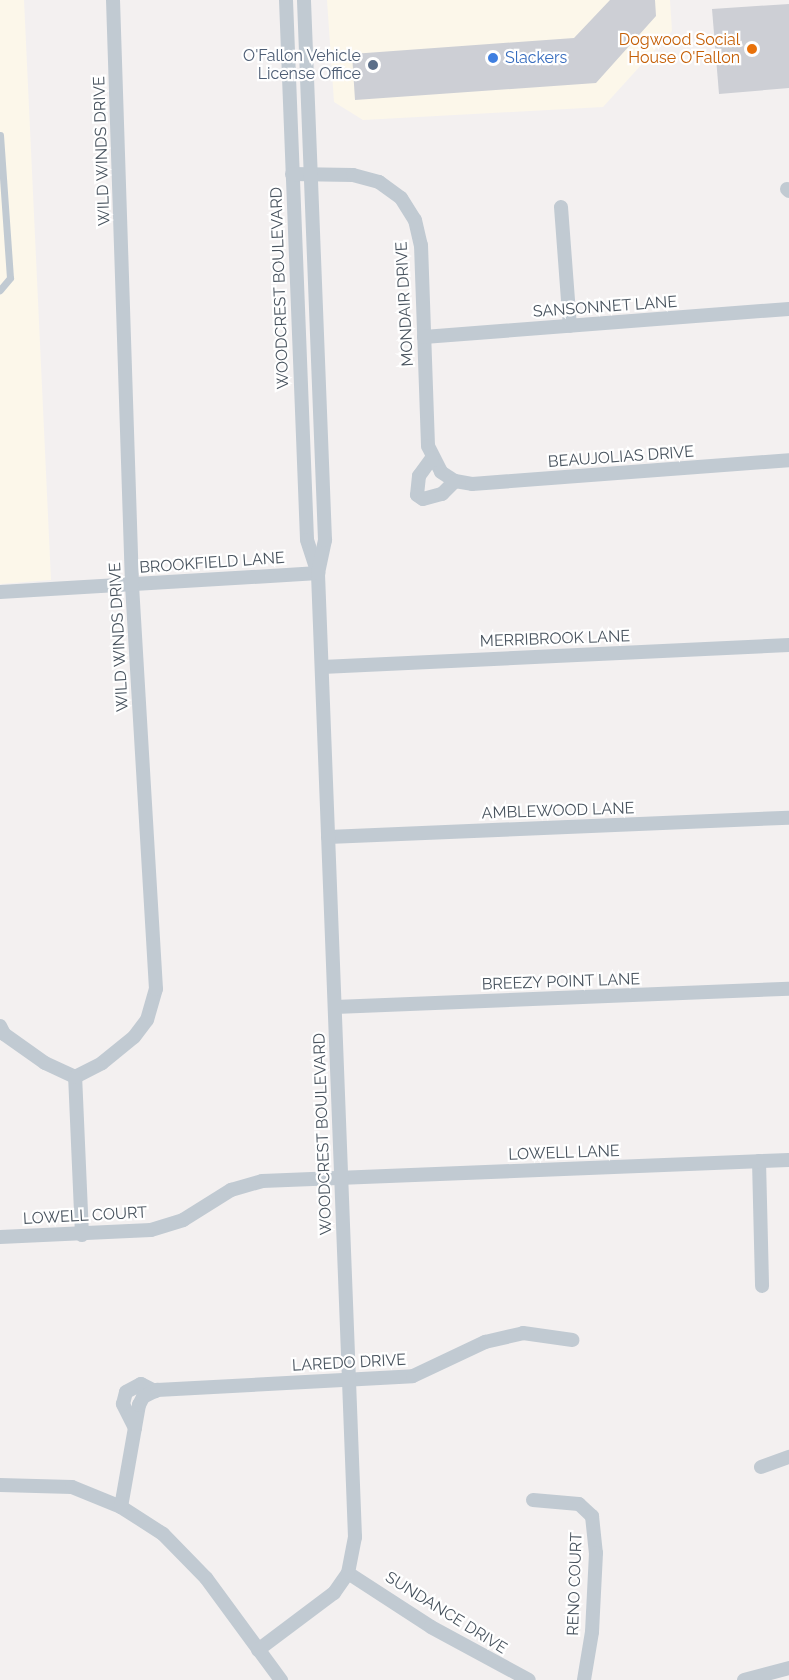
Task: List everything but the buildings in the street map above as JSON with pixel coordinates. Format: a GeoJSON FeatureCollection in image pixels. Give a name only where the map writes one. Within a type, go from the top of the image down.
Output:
{"type":"FeatureCollection","features":[{"type":"Feature","properties":{"kind":"street","name":"WILD WINDS DRIVE"},"geometry":{"type":"LineString","coordinates":[[75,1077],[102,1064],[134,1037],[147,1020],[156,989],[132,585],[113,0]]}},
{"type":"Feature","properties":{"kind":"street","name":"WOODCREST BOULEVARD"},"geometry":{"type":"LineString","coordinates":[[286,0],[307,540],[318,573],[322,667],[355,1537],[348,1573]]}},
{"type":"Feature","properties":{"kind":"street","name":"WOODCREST BOULEVARD"},"geometry":{"type":"LineString","coordinates":[[304,0],[326,540],[318,573]]}},
{"type":"Feature","properties":{"kind":"street","name":"MONDAIR DRIVE"},"geometry":{"type":"LineString","coordinates":[[292,174],[353,174],[379,182],[401,198],[415,220],[421,245],[428,446],[432,458]]}},
{"type":"Feature","properties":{"kind":"street"},"geometry":{"type":"LineString","coordinates":[[561,207],[570,326]]}},
{"type":"Feature","properties":{"kind":"street","name":"SANSONNET LANE"},"geometry":{"type":"LineString","coordinates":[[424,337],[789,309]]}},
{"type":"Feature","properties":{"kind":"street"},"geometry":{"type":"LineString","coordinates":[[432,458],[441,472],[455,481],[442,494],[423,499],[417,495],[419,476],[432,458]]}},
{"type":"Feature","properties":{"kind":"street","name":"BEAUJOLIAS DRIVE"},"geometry":{"type":"LineString","coordinates":[[455,481],[472,484],[789,460]]}},
{"type":"Feature","properties":{"kind":"street","name":"BROOKFIELD LANE"},"geometry":{"type":"LineString","coordinates":[[0,592],[318,573]]}},
{"type":"Feature","properties":{"kind":"street","name":"MERRIBROOK LANE"},"geometry":{"type":"LineString","coordinates":[[322,667],[789,645]]}},
{"type":"Feature","properties":{"kind":"street","name":"AMBLEWOOD LANE"},"geometry":{"type":"LineString","coordinates":[[328,837],[789,818]]}},
{"type":"Feature","properties":{"kind":"street","name":"BREEZY POINT LANE"},"geometry":{"type":"LineString","coordinates":[[335,1007],[789,989]]}},
{"type":"Feature","properties":{"kind":"street"},"geometry":{"type":"LineString","coordinates":[[0,1026],[4,1034],[45,1063],[75,1077],[82,1234]]}},
{"type":"Feature","properties":{"kind":"street","name":"LOWELL LANE"},"geometry":{"type":"LineString","coordinates":[[341,1178],[789,1160]]}},
{"type":"Feature","properties":{"kind":"street"},"geometry":{"type":"LineString","coordinates":[[759,1161],[762,1286]]}},
{"type":"Feature","properties":{"kind":"street","name":"LOWELL COURT"},"geometry":{"type":"LineString","coordinates":[[0,1237],[151,1230],[183,1220],[231,1190],[262,1181],[341,1178]]}},
{"type":"Feature","properties":{"kind":"street","name":"LAREDO DRIVE"},"geometry":{"type":"LineString","coordinates":[[121,1507],[139,1405],[143,1397],[155,1391],[413,1376],[485,1342],[523,1333],[573,1341]]}},
{"type":"Feature","properties":{"kind":"street"},"geometry":{"type":"LineString","coordinates":[[761,1467],[789,1457]]}},
{"type":"Feature","properties":{"kind":"street"},"geometry":{"type":"LineString","coordinates":[[0,1485],[59,1485],[121,1507],[163,1533],[192,1563],[281,1680]]}},
{"type":"Feature","properties":{"kind":"street","name":"RENO COURT"},"geometry":{"type":"LineString","coordinates":[[533,1500],[579,1504],[592,1516],[596,1553],[592,1632],[584,1680]]}},
{"type":"Feature","properties":{"kind":"street"},"geometry":{"type":"LineString","coordinates":[[258,1650],[318,1607],[348,1573]]}},
{"type":"Feature","properties":{"kind":"street","name":"SUNDANCE DRIVE"},"geometry":{"type":"LineString","coordinates":[[348,1573],[431,1627],[529,1680]]}},
{"type":"Feature","properties":{"kind":"street"},"geometry":{"type":"LineString","coordinates":[[744,1680],[789,1668]]}},
{"type":"Feature","properties":{"kind":"lane"},"geometry":{"type":"LineString","coordinates":[[0,135],[10,278],[0,290]]}},
{"type":"Feature","properties":{"kind":"shaded area"},"geometry":{"type":"Polygon","coordinates":[[[0,0],[24,0],[51,580],[0,584],[0,0]]]}},
{"type":"Feature","properties":{"kind":"shaded area"},"geometry":{"type":"Polygon","coordinates":[[[327,0],[670,0],[672,31],[603,107],[363,120],[334,102],[327,0]]]}},
{"type":"Feature","properties":{"kind":"place","name":"Dogwood Social House O'Fallon"},"geometry":{"type":"Point","coordinates":[752,49]}},
{"type":"Feature","properties":{"kind":"place","name":"Slackers"},"geometry":{"type":"Point","coordinates":[493,58]}},
{"type":"Feature","properties":{"kind":"place","name":"O'Fallon Vehicle License Office"},"geometry":{"type":"Point","coordinates":[373,65]}}]}
